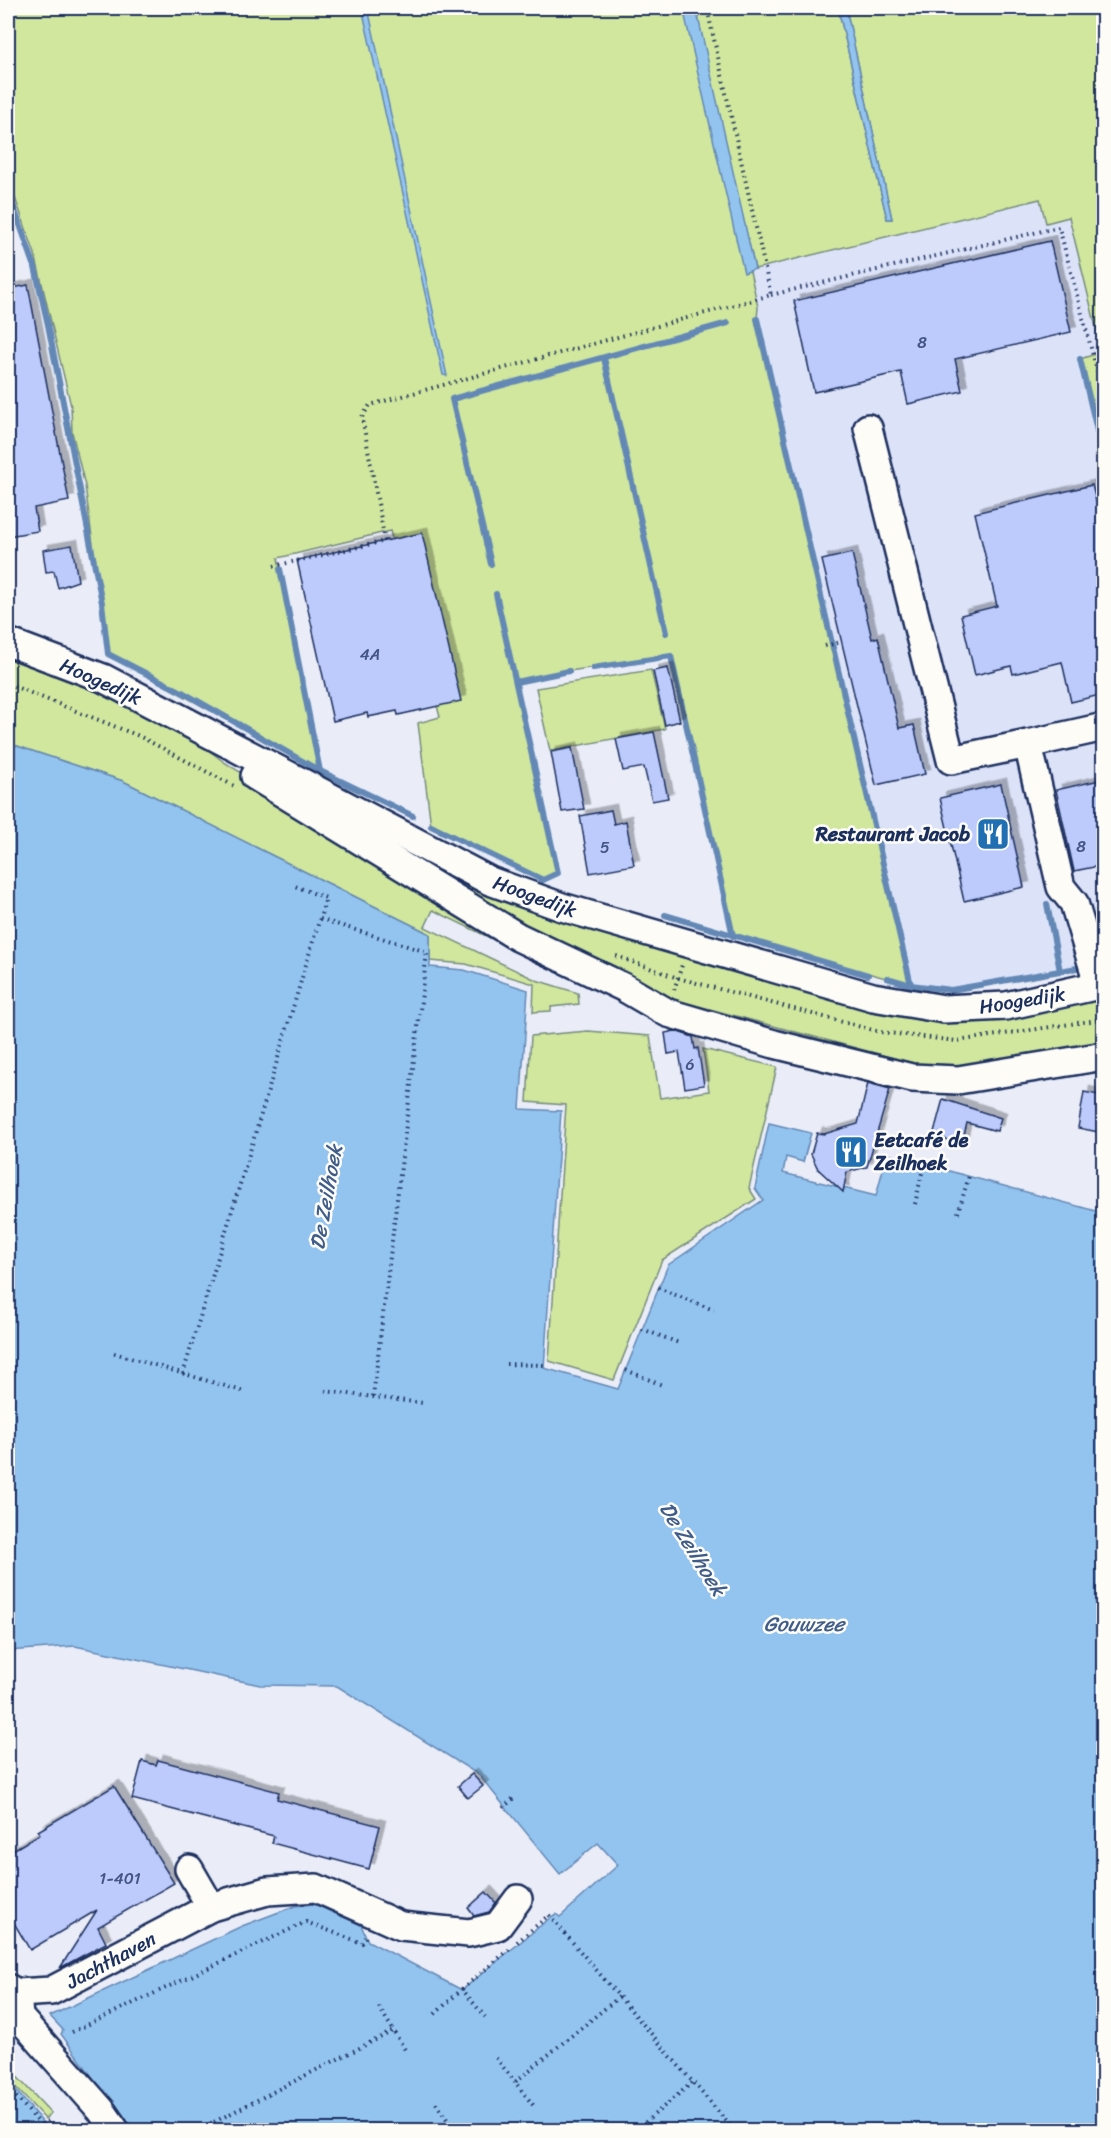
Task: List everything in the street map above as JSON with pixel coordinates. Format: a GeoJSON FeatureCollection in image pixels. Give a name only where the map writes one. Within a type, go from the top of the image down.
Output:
{"type":"FeatureCollection","features":[{"type":"Feature","properties":{"kind":"street"},"geometry":{"type":"LineString","coordinates":[[868,428],[951,760],[1104,727]]}},
{"type":"Feature","properties":{"kind":"street","name":"Hoogedijk"},"geometry":{"type":"LineString","coordinates":[[8,642],[103,678],[490,880],[562,907],[880,999],[944,1009],[1006,1006],[1101,985]]}},
{"type":"Feature","properties":{"kind":"street"},"geometry":{"type":"LineString","coordinates":[[196,725],[225,757],[477,913],[518,937],[623,987],[668,1013],[774,1044],[912,1078],[958,1080],[1104,1056]]}},
{"type":"Feature","properties":{"kind":"street"},"geometry":{"type":"LineString","coordinates":[[1028,744],[1061,887],[1074,903],[1101,985]]}},
{"type":"Feature","properties":{"kind":"street"},"geometry":{"type":"LineString","coordinates":[[189,1869],[211,1907]]}},
{"type":"Feature","properties":{"kind":"street","name":"Jachthaven"},"geometry":{"type":"LineString","coordinates":[[12,1990],[51,1991],[211,1907],[267,1891],[316,1888],[401,1926],[469,1933],[498,1926],[518,1899]]}},
{"type":"Feature","properties":{"kind":"street"},"geometry":{"type":"LineString","coordinates":[[12,1990],[19,2017],[101,2109],[115,2130]]}},
{"type":"Feature","properties":{"kind":"path"},"geometry":{"type":"LineString","coordinates":[[707,8],[771,295]]}},
{"type":"Feature","properties":{"kind":"path"},"geometry":{"type":"LineString","coordinates":[[274,566],[385,541],[362,417],[370,405],[771,295],[1059,227],[1104,397]]}},
{"type":"Feature","properties":{"kind":"path"},"geometry":{"type":"LineString","coordinates":[[825,646],[841,642]]}},
{"type":"Feature","properties":{"kind":"path"},"geometry":{"type":"LineString","coordinates":[[183,1374],[326,898],[295,886]]}},
{"type":"Feature","properties":{"kind":"path"},"geometry":{"type":"LineString","coordinates":[[320,919],[427,952],[373,1397]]}},
{"type":"Feature","properties":{"kind":"path"},"geometry":{"type":"LineString","coordinates":[[672,999],[688,944]]}},
{"type":"Feature","properties":{"kind":"path"},"geometry":{"type":"LineString","coordinates":[[915,1204],[924,1164]]}},
{"type":"Feature","properties":{"kind":"path"},"geometry":{"type":"LineString","coordinates":[[958,1213],[969,1176]]}},
{"type":"Feature","properties":{"kind":"path"},"geometry":{"type":"LineString","coordinates":[[658,1288],[714,1310]]}},
{"type":"Feature","properties":{"kind":"path"},"geometry":{"type":"LineString","coordinates":[[642,1329],[679,1343]]}},
{"type":"Feature","properties":{"kind":"path"},"geometry":{"type":"LineString","coordinates":[[114,1353],[242,1391]]}},
{"type":"Feature","properties":{"kind":"path"},"geometry":{"type":"LineString","coordinates":[[506,1364],[544,1365]]}},
{"type":"Feature","properties":{"kind":"path"},"geometry":{"type":"LineString","coordinates":[[626,1370],[662,1385]]}},
{"type":"Feature","properties":{"kind":"path"},"geometry":{"type":"LineString","coordinates":[[325,1391],[423,1403]]}},
{"type":"Feature","properties":{"kind":"path"},"geometry":{"type":"LineString","coordinates":[[503,1808],[516,1796]]}},
{"type":"Feature","properties":{"kind":"path"},"geometry":{"type":"LineString","coordinates":[[435,2014],[549,1915],[734,2130]]}},
{"type":"Feature","properties":{"kind":"path"},"geometry":{"type":"LineString","coordinates":[[72,2032],[306,1922],[362,1943],[371,1927]]}},
{"type":"Feature","properties":{"kind":"path"},"geometry":{"type":"LineString","coordinates":[[462,1989],[485,2017]]}},
{"type":"Feature","properties":{"kind":"path"},"geometry":{"type":"LineString","coordinates":[[515,2082],[619,1997]]}},
{"type":"Feature","properties":{"kind":"path"},"geometry":{"type":"LineString","coordinates":[[379,2007],[407,2053]]}},
{"type":"Feature","properties":{"kind":"path"},"geometry":{"type":"LineString","coordinates":[[198,2130],[393,2031]]}},
{"type":"Feature","properties":{"kind":"path"},"geometry":{"type":"LineString","coordinates":[[496,2058],[533,2105]]}},
{"type":"Feature","properties":{"kind":"path"},"geometry":{"type":"LineString","coordinates":[[636,2130],[693,2082]]}},
{"type":"Feature","properties":{"kind":"path"},"geometry":{"type":"LineString","coordinates":[[8,2088],[46,2130]]}},
{"type":"Feature","properties":{"kind":"path"},"geometry":{"type":"LineString","coordinates":[[436,2103],[454,2130]]}},
{"type":"Feature","properties":{"kind":"path"},"geometry":{"type":"LineString","coordinates":[[42,2126],[51,2118]]}},
{"type":"Feature","properties":{"kind":"shaded area"},"geometry":{"type":"Polygon","coordinates":[[[1040,199],[1069,217],[1102,352],[1080,359],[1104,460],[1103,486],[1097,488],[1104,517],[1103,962],[951,990],[911,985],[757,319],[758,307],[750,271],[773,263],[1040,199]]]}},
{"type":"Feature","properties":{"kind":"green space"},"geometry":{"type":"Polygon","coordinates":[[[8,8],[691,8],[758,307],[757,319],[911,985],[733,936],[671,656],[569,671],[516,682],[558,873],[543,880],[431,826],[418,723],[440,717],[390,531],[278,558],[320,771],[108,654],[85,486],[72,432],[71,406],[35,254],[8,178],[8,8]]]}},
{"type":"Feature","properties":{"kind":"green space"},"geometry":{"type":"Polygon","coordinates":[[[693,8],[838,8],[887,219],[892,219],[846,8],[1103,8],[1103,460],[1080,359],[1102,352],[1069,217],[1046,223],[1040,199],[755,269],[693,8]]]}},
{"type":"Feature","properties":{"kind":"green space"},"geometry":{"type":"Polygon","coordinates":[[[8,651],[177,726],[224,762],[545,965],[433,910],[425,927],[536,980],[578,993],[579,1004],[551,1007],[551,1011],[533,1012],[534,984],[466,964],[430,961],[430,934],[123,781],[8,743],[8,651]]]}},
{"type":"Feature","properties":{"kind":"green space"},"geometry":{"type":"Polygon","coordinates":[[[651,670],[665,729],[550,751],[536,688],[651,670]]]}},
{"type":"Feature","properties":{"kind":"green space"},"geometry":{"type":"Polygon","coordinates":[[[369,823],[727,964],[1021,1013],[1103,998],[1103,1048],[959,1068],[916,1064],[672,999],[625,982],[458,896],[369,823]]]}},
{"type":"Feature","properties":{"kind":"green space"},"geometry":{"type":"Polygon","coordinates":[[[588,1031],[650,1036],[660,1098],[709,1091],[703,1049],[777,1067],[749,1188],[756,1199],[662,1260],[614,1380],[549,1361],[566,1105],[527,1102],[531,1036],[588,1031]]]}},
{"type":"Feature","properties":{"kind":"green space"},"geometry":{"type":"Polygon","coordinates":[[[8,2067],[51,2113],[45,2119],[8,2079],[8,2067]]]}},
{"type":"Feature","properties":{"kind":"water"},"geometry":{"type":"Polygon","coordinates":[[[362,8],[368,8],[447,376],[443,375],[362,8]]]}},
{"type":"Feature","properties":{"kind":"water"},"geometry":{"type":"Polygon","coordinates":[[[683,8],[696,8],[755,269],[744,273],[683,8]]]}},
{"type":"Feature","properties":{"kind":"water"},"geometry":{"type":"Polygon","coordinates":[[[838,8],[846,8],[892,219],[887,219],[838,8]]]}},
{"type":"Feature","properties":{"kind":"water","name":"Gouwzee"},"geometry":{"type":"Polygon","coordinates":[[[8,743],[123,781],[430,934],[430,967],[464,970],[528,990],[520,1109],[561,1111],[544,1368],[618,1389],[668,1265],[763,1200],[755,1188],[769,1123],[811,1133],[803,1162],[786,1157],[783,1173],[876,1196],[887,1154],[1103,1213],[1103,2130],[131,2130],[61,2034],[63,2030],[50,2016],[242,1926],[295,1906],[314,1904],[361,1925],[368,1941],[462,1990],[551,1917],[556,1914],[560,1917],[618,1865],[598,1843],[560,1874],[479,1775],[337,1686],[260,1685],[75,1646],[8,1651],[8,743]]]}},
{"type":"Feature","properties":{"kind":"water"},"geometry":{"type":"Polygon","coordinates":[[[8,2081],[49,2130],[8,2130],[8,2081]]]}},
{"type":"Feature","properties":{"kind":"building"},"geometry":{"type":"Polygon","coordinates":[[[1050,241],[1071,332],[955,359],[962,391],[908,404],[901,372],[814,392],[794,301],[1050,241]]]}},
{"type":"Feature","properties":{"kind":"building"},"geometry":{"type":"Polygon","coordinates":[[[28,285],[69,501],[34,508],[38,531],[8,536],[8,289],[28,285]]]}},
{"type":"Feature","properties":{"kind":"building"},"geometry":{"type":"Polygon","coordinates":[[[1092,485],[1104,533],[1104,694],[1071,702],[1062,662],[1013,674],[1011,666],[975,675],[961,615],[997,606],[975,513],[1092,485]]]}},
{"type":"Feature","properties":{"kind":"building"},"geometry":{"type":"Polygon","coordinates":[[[422,533],[461,701],[398,715],[397,711],[368,717],[367,713],[333,721],[297,560],[422,533]]]}},
{"type":"Feature","properties":{"kind":"building"},"geometry":{"type":"Polygon","coordinates":[[[72,545],[78,581],[58,588],[54,571],[46,572],[43,550],[72,545]]]}},
{"type":"Feature","properties":{"kind":"building"},"geometry":{"type":"Polygon","coordinates":[[[852,553],[872,639],[878,637],[899,728],[914,725],[925,774],[876,785],[822,560],[852,553]]]}},
{"type":"Feature","properties":{"kind":"building"},"geometry":{"type":"Polygon","coordinates":[[[668,668],[680,721],[665,725],[653,671],[668,668]]]}},
{"type":"Feature","properties":{"kind":"building"},"geometry":{"type":"Polygon","coordinates":[[[654,732],[668,798],[652,801],[644,767],[623,771],[616,739],[654,732]]]}},
{"type":"Feature","properties":{"kind":"building"},"geometry":{"type":"Polygon","coordinates":[[[572,748],[584,809],[562,812],[551,752],[572,748]]]}},
{"type":"Feature","properties":{"kind":"building"},"geometry":{"type":"Polygon","coordinates":[[[1104,779],[1104,865],[1074,871],[1056,790],[1104,779]]]}},
{"type":"Feature","properties":{"kind":"building"},"geometry":{"type":"Polygon","coordinates":[[[1001,784],[1024,887],[964,901],[940,798],[1001,784]]]}},
{"type":"Feature","properties":{"kind":"building"},"geometry":{"type":"Polygon","coordinates":[[[611,810],[614,824],[626,821],[634,865],[590,873],[580,816],[611,810]]]}},
{"type":"Feature","properties":{"kind":"building"},"geometry":{"type":"Polygon","coordinates":[[[675,1031],[693,1037],[695,1049],[698,1048],[704,1085],[685,1088],[679,1052],[668,1054],[665,1033],[675,1031]]]}},
{"type":"Feature","properties":{"kind":"building"},"geometry":{"type":"Polygon","coordinates":[[[868,1083],[890,1089],[867,1167],[847,1172],[843,1192],[818,1169],[811,1154],[817,1133],[824,1134],[858,1124],[868,1083]]]}},
{"type":"Feature","properties":{"kind":"building"},"geometry":{"type":"Polygon","coordinates":[[[1084,1092],[1104,1096],[1104,1133],[1078,1128],[1084,1092]]]}},
{"type":"Feature","properties":{"kind":"building"},"geometry":{"type":"Polygon","coordinates":[[[943,1099],[1001,1118],[997,1131],[967,1123],[962,1144],[933,1136],[943,1099]]]}},
{"type":"Feature","properties":{"kind":"building"},"geometry":{"type":"Polygon","coordinates":[[[158,1760],[279,1792],[277,1799],[380,1826],[369,1869],[272,1843],[274,1836],[132,1799],[142,1761],[156,1765],[158,1760]]]}},
{"type":"Feature","properties":{"kind":"building"},"geometry":{"type":"Polygon","coordinates":[[[472,1774],[483,1786],[468,1798],[458,1786],[472,1774]]]}},
{"type":"Feature","properties":{"kind":"building"},"geometry":{"type":"Polygon","coordinates":[[[114,1786],[174,1883],[98,1927],[106,1943],[60,1968],[97,1910],[30,1950],[8,1913],[8,1853],[40,1834],[38,1831],[114,1786]]]}},
{"type":"Feature","properties":{"kind":"building"},"geometry":{"type":"Polygon","coordinates":[[[486,1892],[496,1903],[489,1912],[474,1916],[468,1908],[486,1892]]]}},
{"type":"Feature","properties":{"kind":"waterway"},"geometry":{"type":"LineString","coordinates":[[8,191],[35,267],[48,325],[102,603],[108,654],[184,693],[320,771],[413,816]]}},
{"type":"Feature","properties":{"kind":"waterway"},"geometry":{"type":"LineString","coordinates":[[757,319],[911,985]]}},
{"type":"Feature","properties":{"kind":"waterway"},"geometry":{"type":"LineString","coordinates":[[491,564],[452,399],[728,323]]}},
{"type":"Feature","properties":{"kind":"waterway"},"geometry":{"type":"LineString","coordinates":[[604,358],[666,633]]}},
{"type":"Feature","properties":{"kind":"waterway"},"geometry":{"type":"LineString","coordinates":[[1080,359],[1104,460]]}},
{"type":"Feature","properties":{"kind":"waterway"},"geometry":{"type":"LineString","coordinates":[[280,569],[320,771]]}},
{"type":"Feature","properties":{"kind":"waterway"},"geometry":{"type":"LineString","coordinates":[[431,826],[543,880],[558,873],[496,594]]}},
{"type":"Feature","properties":{"kind":"waterway"},"geometry":{"type":"LineString","coordinates":[[593,668],[671,656],[733,936]]}},
{"type":"Feature","properties":{"kind":"waterway"},"geometry":{"type":"LineString","coordinates":[[516,682],[569,671]]}},
{"type":"Feature","properties":{"kind":"waterway"},"geometry":{"type":"LineString","coordinates":[[1047,904],[1060,971]]}},
{"type":"Feature","properties":{"kind":"waterway"},"geometry":{"type":"LineString","coordinates":[[665,915],[868,975]]}},
{"type":"Feature","properties":{"kind":"waterway"},"geometry":{"type":"LineString","coordinates":[[887,978],[911,985],[951,990],[1077,968]]}},
{"type":"Feature","properties":{"kind":"place","name":"Restaurant Jacob"},"geometry":{"type":"Point","coordinates":[993,834]}},
{"type":"Feature","properties":{"kind":"place","name":"Eetcafé de Zeilhoek"},"geometry":{"type":"Point","coordinates":[851,1152]}},
{"type":"Feature","properties":{"kind":"water label","name":"De Zeilhoek"},"geometry":{"type":"Point","coordinates":[326,1197]}},
{"type":"Feature","properties":{"kind":"water label","name":"De Zeilhoek"},"geometry":{"type":"Point","coordinates":[693,1549]}}]}
